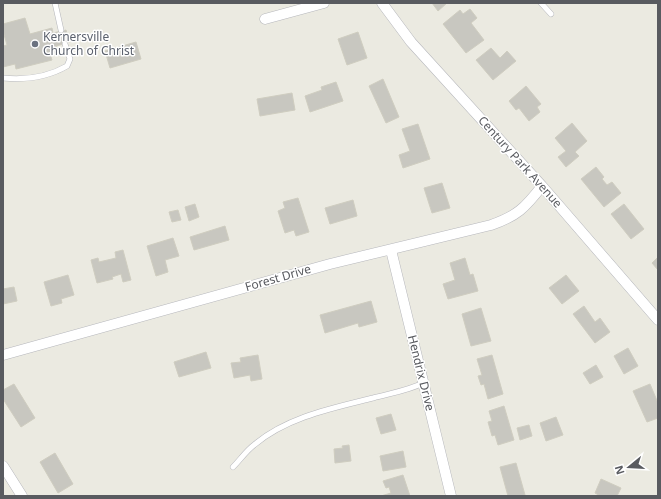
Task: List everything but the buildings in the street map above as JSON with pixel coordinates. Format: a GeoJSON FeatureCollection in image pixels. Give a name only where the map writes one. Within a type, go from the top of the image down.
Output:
{"type":"FeatureCollection","features":[{"type":"Feature","properties":{"kind":"street"},"geometry":{"type":"LineString","coordinates":[[265,19],[324,3]]}},
{"type":"Feature","properties":{"kind":"street","name":"Century Park Avenue"},"geometry":{"type":"LineString","coordinates":[[382,3],[411,42],[542,186],[658,320]]}},
{"type":"Feature","properties":{"kind":"street","name":"Forest Drive"},"geometry":{"type":"LineString","coordinates":[[3,356],[330,264],[471,230],[508,219],[527,205],[542,186]]}},
{"type":"Feature","properties":{"kind":"street","name":"Hendrix Drive"},"geometry":{"type":"LineString","coordinates":[[391,250],[451,496]]}},
{"type":"Feature","properties":{"kind":"street"},"geometry":{"type":"LineString","coordinates":[[3,466],[22,496]]}},
{"type":"Feature","properties":{"kind":"lane"},"geometry":{"type":"LineString","coordinates":[[54,3],[61,30]]}},
{"type":"Feature","properties":{"kind":"lane"},"geometry":{"type":"LineString","coordinates":[[541,3],[551,14]]}},
{"type":"Feature","properties":{"kind":"lane"},"geometry":{"type":"LineString","coordinates":[[3,78],[36,77],[59,71],[67,66],[70,59],[65,44]]}},
{"type":"Feature","properties":{"kind":"lane"},"geometry":{"type":"LineString","coordinates":[[233,467],[253,445],[285,425],[327,409],[410,389],[424,383]]}},
{"type":"Feature","properties":{"kind":"place","name":"Kernersville Church of Christ"},"geometry":{"type":"Point","coordinates":[35,44]}}]}
